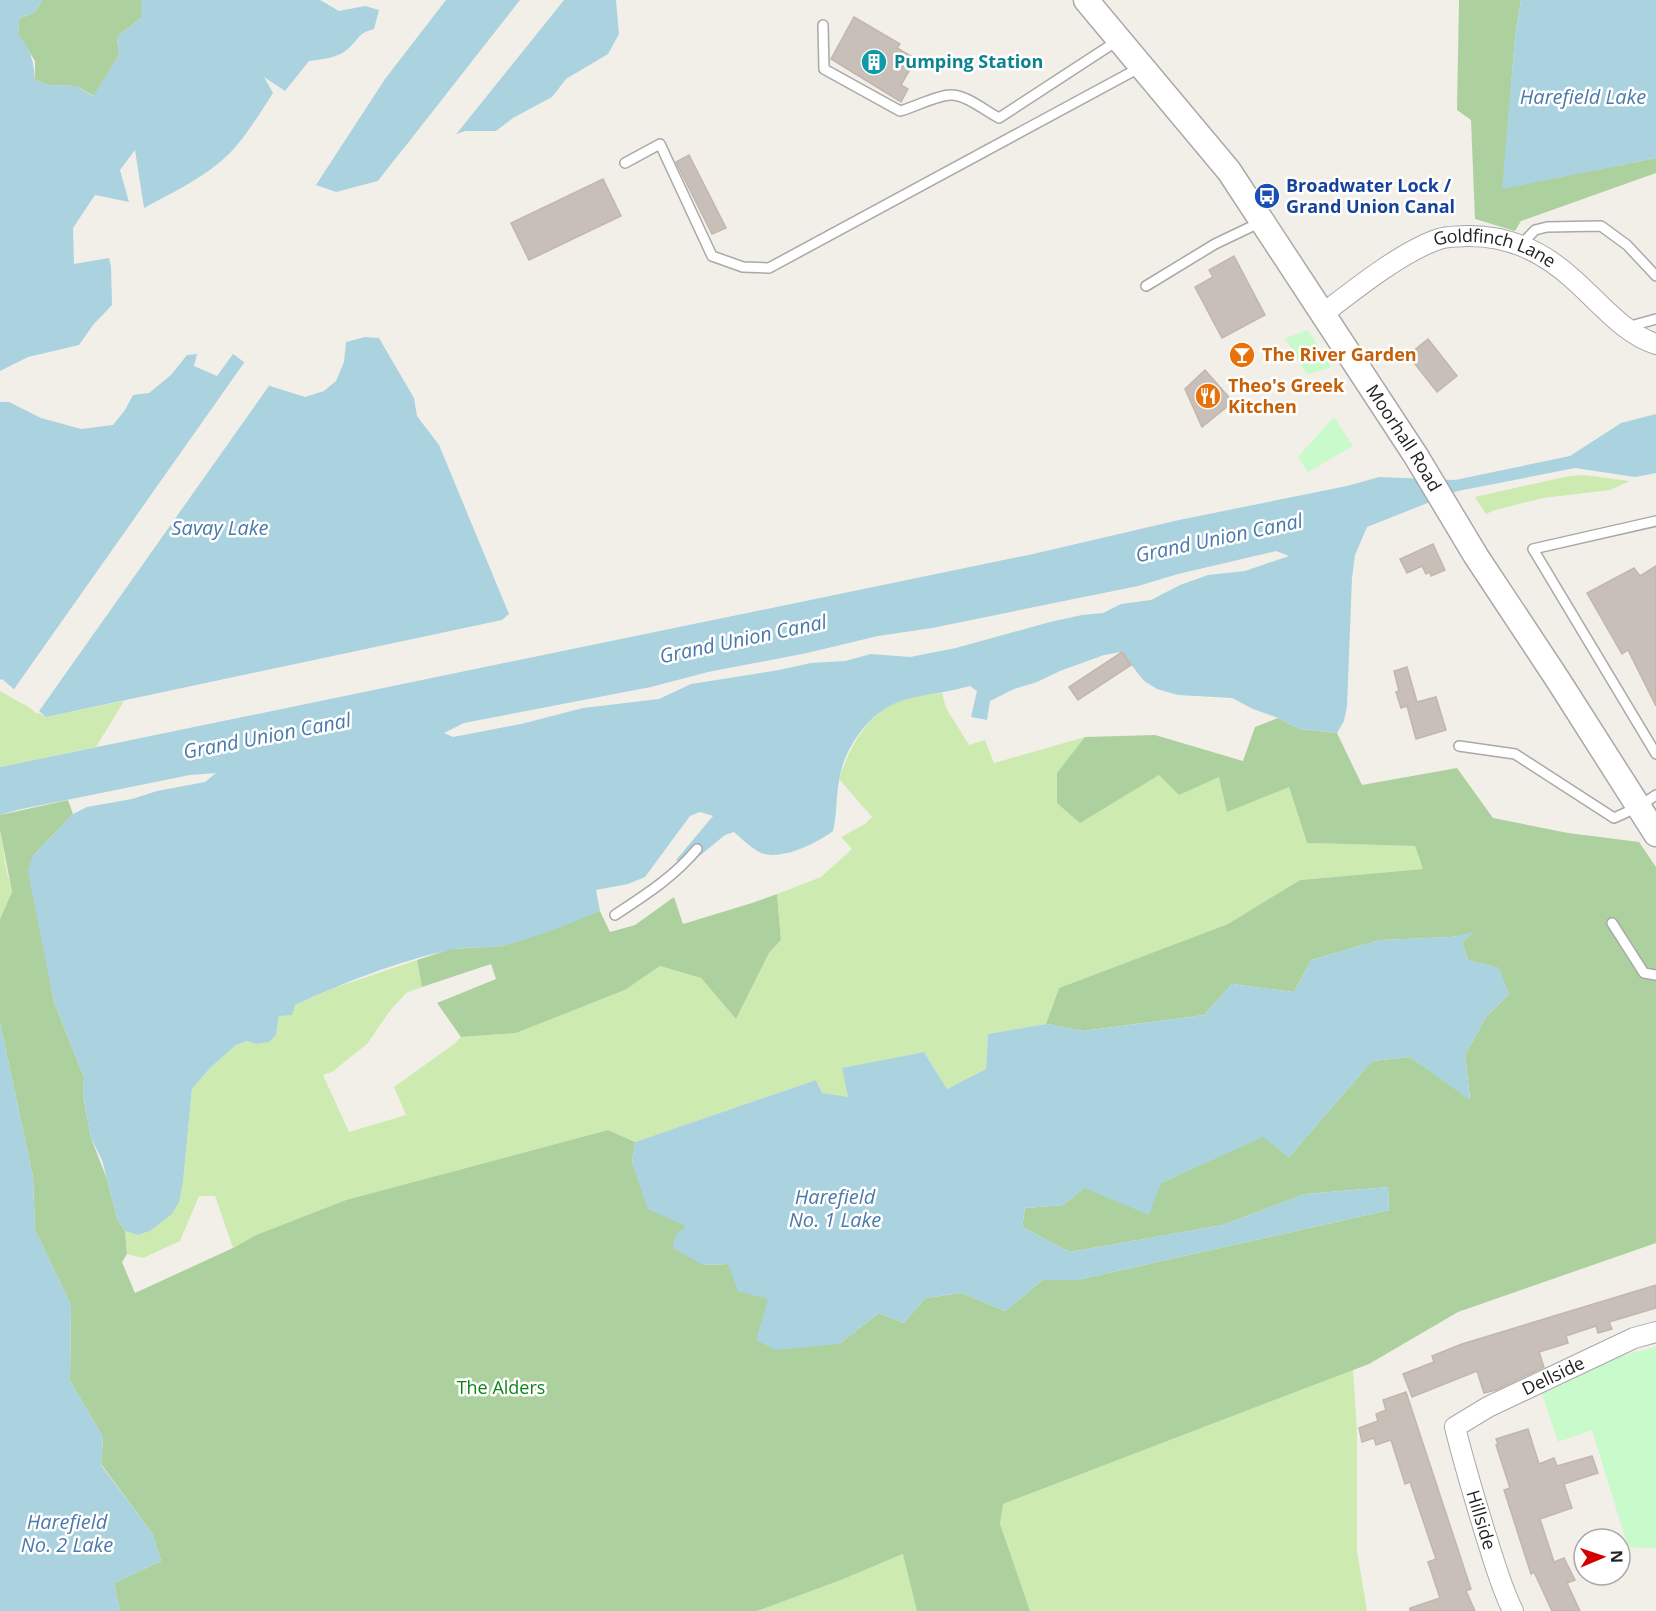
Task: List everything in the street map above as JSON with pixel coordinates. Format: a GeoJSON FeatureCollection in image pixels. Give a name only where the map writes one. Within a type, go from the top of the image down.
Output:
{"type":"FeatureCollection","features":[{"type":"Feature","properties":{"kind":"street","name":"Moorhall Road"},"geometry":{"type":"LineString","coordinates":[[1086,0],[1229,171],[1416,456],[1457,526],[1647,801],[1656,834]]}},
{"type":"Feature","properties":{"kind":"street","name":"Goldfinch Lane"},"geometry":{"type":"LineString","coordinates":[[1324,313],[1419,247],[1442,238],[1474,236],[1498,238],[1521,245],[1546,257],[1626,328],[1641,339],[1656,344]]}},
{"type":"Feature","properties":{"kind":"street","name":"Dellside"},"geometry":{"type":"LineString","coordinates":[[1455,1427],[1488,1407],[1634,1338],[1656,1332]]}},
{"type":"Feature","properties":{"kind":"street","name":"Hillside"},"geometry":{"type":"LineString","coordinates":[[1455,1427],[1478,1511],[1505,1595],[1513,1611]]}},
{"type":"Feature","properties":{"kind":"lane"},"geometry":{"type":"LineString","coordinates":[[823,25],[824,69],[900,111],[953,95],[999,118],[1119,40]]}},
{"type":"Feature","properties":{"kind":"lane"},"geometry":{"type":"LineString","coordinates":[[625,163],[660,144],[712,256],[743,267],[769,268],[1142,66]]}},
{"type":"Feature","properties":{"kind":"lane"},"geometry":{"type":"LineString","coordinates":[[1146,286],[1215,244],[1263,221]]}},
{"type":"Feature","properties":{"kind":"lane"},"geometry":{"type":"LineString","coordinates":[[1521,245],[1535,230],[1547,227],[1601,226],[1627,245],[1656,276]]}},
{"type":"Feature","properties":{"kind":"lane"},"geometry":{"type":"LineString","coordinates":[[1626,328],[1656,319]]}},
{"type":"Feature","properties":{"kind":"lane"},"geometry":{"type":"LineString","coordinates":[[1656,521],[1533,549],[1656,754]]}},
{"type":"Feature","properties":{"kind":"lane"},"geometry":{"type":"LineString","coordinates":[[1459,746],[1515,754],[1614,818],[1647,801]]}},
{"type":"Feature","properties":{"kind":"lane"},"geometry":{"type":"LineString","coordinates":[[615,915],[664,882],[684,865],[697,849]]}},
{"type":"Feature","properties":{"kind":"lane"},"geometry":{"type":"LineString","coordinates":[[1612,923],[1644,973],[1656,975]]}},
{"type":"Feature","properties":{"kind":"green space"},"geometry":{"type":"Polygon","coordinates":[[[42,0],[144,0],[141,3],[141,18],[117,37],[119,55],[94,96],[76,86],[49,85],[35,80],[35,61],[18,34],[19,19],[35,12],[42,0]]]}},
{"type":"Feature","properties":{"kind":"green space"},"geometry":{"type":"Polygon","coordinates":[[[1459,0],[1521,0],[1515,37],[1503,188],[1656,158],[1656,173],[1521,221],[1515,231],[1475,219],[1471,120],[1457,110],[1459,0]]]}},
{"type":"Feature","properties":{"kind":"green space"},"geometry":{"type":"Polygon","coordinates":[[[1308,330],[1331,367],[1307,375],[1285,338],[1308,330]]]}},
{"type":"Feature","properties":{"kind":"green space"},"geometry":{"type":"Polygon","coordinates":[[[1334,417],[1353,446],[1308,472],[1298,457],[1334,417]]]}},
{"type":"Feature","properties":{"kind":"green space"},"geometry":{"type":"Polygon","coordinates":[[[1584,475],[1630,481],[1610,490],[1543,498],[1486,514],[1475,497],[1569,476],[1584,475]]]}},
{"type":"Feature","properties":{"kind":"green space"},"geometry":{"type":"Polygon","coordinates":[[[0,691],[46,717],[124,701],[96,747],[0,767],[0,691]]]}},
{"type":"Feature","properties":{"kind":"green space"},"geometry":{"type":"Polygon","coordinates":[[[942,693],[946,708],[969,745],[985,740],[994,763],[1085,737],[1080,755],[1159,775],[1219,777],[1289,787],[1307,843],[1415,846],[1423,869],[1300,880],[1228,924],[1059,988],[1046,1024],[988,1034],[986,1069],[947,1089],[924,1052],[843,1068],[848,1098],[822,1093],[816,1080],[635,1142],[608,1130],[346,1200],[256,1235],[233,1248],[215,1196],[199,1196],[180,1241],[143,1258],[127,1254],[125,1231],[138,1235],[150,1231],[172,1214],[180,1195],[192,1089],[210,1068],[236,1045],[247,1041],[256,1044],[278,1025],[279,1016],[295,1005],[334,988],[417,960],[422,987],[406,993],[389,1012],[367,1044],[332,1072],[323,1075],[349,1132],[406,1115],[394,1087],[461,1037],[516,1033],[625,990],[660,966],[701,978],[736,1019],[769,953],[781,940],[777,894],[821,877],[852,849],[841,837],[865,824],[872,817],[839,779],[855,742],[871,721],[892,705],[909,698],[942,693]]]}},
{"type":"Feature","properties":{"kind":"green space","name":"The Alders"},"geometry":{"type":"Polygon","coordinates":[[[1278,718],[1300,729],[1337,733],[1362,785],[1457,768],[1493,818],[1568,833],[1639,842],[1656,867],[1656,1243],[1458,1312],[1369,1364],[1003,1504],[1000,1524],[1030,1611],[917,1611],[903,1554],[757,1611],[120,1611],[114,1583],[161,1561],[152,1533],[101,1464],[103,1437],[70,1381],[71,1305],[35,1230],[33,1177],[0,1023],[0,919],[12,892],[0,830],[0,815],[68,800],[73,814],[32,857],[40,926],[54,1002],[84,1077],[83,1095],[91,1138],[107,1179],[118,1221],[125,1231],[127,1254],[122,1262],[135,1293],[256,1235],[346,1200],[608,1130],[635,1142],[632,1163],[686,1226],[703,1265],[728,1264],[768,1299],[839,1344],[879,1313],[904,1323],[925,1298],[962,1293],[1005,1311],[1043,1280],[1077,1280],[1389,1210],[1388,1187],[1305,1194],[1223,1225],[1070,1252],[1022,1227],[1025,1208],[1063,1205],[1084,1188],[1161,1183],[1263,1136],[1289,1157],[1372,1061],[1410,1057],[1470,1099],[1465,1055],[1486,1017],[1509,994],[1498,968],[1468,960],[1462,942],[1473,933],[1452,937],[1380,940],[1311,960],[1294,992],[1232,984],[1204,1015],[1083,1031],[1046,1024],[1059,988],[1228,924],[1300,880],[1423,869],[1415,846],[1307,843],[1289,787],[1227,812],[1219,777],[1179,795],[1159,775],[1080,823],[1057,803],[1057,773],[1085,737],[1155,735],[1243,761],[1255,727],[1278,718]]]}},
{"type":"Feature","properties":{"kind":"green space"},"geometry":{"type":"Polygon","coordinates":[[[0,830],[12,892],[0,919],[0,830]]]}},
{"type":"Feature","properties":{"kind":"green space"},"geometry":{"type":"Polygon","coordinates":[[[777,894],[781,940],[769,953],[736,1019],[701,978],[660,966],[625,990],[516,1033],[461,1037],[437,1003],[496,979],[491,964],[422,987],[417,960],[451,949],[501,946],[600,911],[610,932],[635,925],[674,897],[683,924],[777,894]]]}},
{"type":"Feature","properties":{"kind":"green space"},"geometry":{"type":"Polygon","coordinates":[[[1656,1347],[1656,1548],[1632,1547],[1632,1527],[1622,1527],[1592,1430],[1558,1442],[1542,1394],[1620,1356],[1656,1347]]]}},
{"type":"Feature","properties":{"kind":"green space"},"geometry":{"type":"Polygon","coordinates":[[[1353,1370],[1357,1432],[1357,1551],[1367,1611],[757,1611],[904,1554],[1003,1504],[1353,1370]]]}},
{"type":"Feature","properties":{"kind":"water"},"geometry":{"type":"Polygon","coordinates":[[[0,0],[42,0],[35,12],[19,19],[18,34],[31,55],[35,80],[49,85],[76,86],[93,96],[119,55],[117,37],[141,18],[141,3],[144,0],[320,0],[339,11],[365,6],[379,10],[374,29],[363,34],[342,53],[309,61],[285,91],[264,77],[273,93],[248,131],[230,153],[200,177],[144,208],[135,150],[120,170],[129,202],[95,195],[73,228],[74,264],[109,258],[112,305],[93,325],[79,345],[28,357],[0,371],[0,0]]]}},
{"type":"Feature","properties":{"kind":"water"},"geometry":{"type":"Polygon","coordinates":[[[446,0],[616,0],[619,34],[608,54],[566,79],[552,97],[513,118],[496,131],[465,131],[454,135],[439,151],[403,149],[378,181],[336,192],[316,185],[385,79],[446,0]]]}},
{"type":"Feature","properties":{"kind":"water","name":"Harefield Lake"},"geometry":{"type":"Polygon","coordinates":[[[1521,0],[1656,0],[1656,158],[1502,189],[1515,37],[1521,0]]]}},
{"type":"Feature","properties":{"kind":"water","name":"Savay Lake"},"geometry":{"type":"Polygon","coordinates":[[[365,337],[379,338],[414,398],[417,416],[439,445],[509,614],[502,620],[46,717],[2,679],[0,680],[0,402],[9,402],[41,418],[81,429],[113,425],[133,395],[149,393],[171,375],[187,355],[197,354],[194,366],[217,376],[233,354],[270,386],[305,397],[324,391],[336,381],[344,362],[346,342],[365,337]]]}},
{"type":"Feature","properties":{"kind":"water","name":"Grand Union Canal"},"geometry":{"type":"Polygon","coordinates":[[[1656,414],[1656,473],[1635,477],[1575,468],[1458,491],[1367,527],[1355,555],[1347,706],[1344,721],[1337,733],[1300,729],[1232,698],[1178,695],[1157,689],[1144,681],[1121,652],[1104,655],[1060,671],[990,701],[987,720],[971,717],[977,691],[970,686],[907,699],[894,704],[871,720],[853,742],[842,768],[833,831],[818,841],[788,853],[769,855],[757,851],[734,832],[725,835],[686,867],[676,860],[713,816],[700,812],[690,816],[645,877],[628,884],[596,890],[600,911],[551,931],[512,943],[494,947],[456,949],[391,966],[295,1005],[292,1015],[279,1016],[276,1035],[269,1042],[256,1044],[247,1041],[236,1045],[210,1068],[192,1089],[183,1182],[179,1202],[172,1214],[150,1231],[138,1235],[125,1231],[118,1221],[102,1160],[91,1138],[83,1095],[84,1077],[54,1002],[28,872],[32,857],[73,814],[87,807],[205,782],[216,773],[190,775],[0,815],[0,767],[1033,554],[1179,520],[1347,486],[1379,477],[1455,480],[1570,456],[1621,423],[1656,414]],[[1276,551],[1138,586],[932,628],[878,636],[807,653],[708,672],[651,687],[464,723],[444,733],[453,737],[521,724],[583,708],[659,699],[691,684],[811,663],[845,661],[871,654],[910,657],[956,648],[1050,622],[1103,613],[1121,604],[1151,600],[1180,585],[1208,575],[1245,571],[1289,556],[1276,551]]]}},
{"type":"Feature","properties":{"kind":"water","name":"Harefield No. 1 Lake"},"geometry":{"type":"Polygon","coordinates":[[[1475,932],[1462,942],[1468,960],[1499,968],[1509,994],[1486,1017],[1465,1055],[1470,1100],[1410,1057],[1372,1061],[1289,1157],[1263,1137],[1161,1183],[1149,1215],[1084,1188],[1063,1205],[1025,1208],[1022,1227],[1070,1252],[1223,1225],[1305,1194],[1388,1187],[1389,1210],[1077,1280],[1043,1280],[1005,1311],[962,1293],[925,1298],[904,1323],[879,1313],[839,1344],[776,1350],[756,1340],[768,1299],[738,1291],[728,1264],[703,1265],[673,1248],[675,1236],[686,1226],[648,1209],[632,1163],[635,1142],[816,1080],[822,1093],[848,1097],[842,1068],[924,1052],[947,1089],[986,1069],[988,1034],[1046,1024],[1084,1031],[1204,1015],[1232,984],[1294,992],[1311,960],[1380,940],[1452,937],[1475,932]]]}},
{"type":"Feature","properties":{"kind":"water","name":"Harefield No. 2 Lake"},"geometry":{"type":"Polygon","coordinates":[[[0,1023],[33,1177],[35,1230],[71,1305],[70,1381],[103,1437],[101,1465],[152,1533],[161,1561],[114,1583],[120,1611],[0,1611],[0,1023]]]}},
{"type":"Feature","properties":{"kind":"pier"},"geometry":{"type":"Polygon","coordinates":[[[520,0],[564,0],[441,153],[405,152],[381,183],[375,185],[520,0]]]}},
{"type":"Feature","properties":{"kind":"pier"},"geometry":{"type":"Polygon","coordinates":[[[246,360],[271,383],[37,714],[12,692],[246,360]]]}},
{"type":"Feature","properties":{"kind":"building","name":"Pumping Station"},"geometry":{"type":"Polygon","coordinates":[[[854,17],[900,44],[897,48],[916,59],[901,85],[908,89],[901,102],[831,59],[854,17]]]}},
{"type":"Feature","properties":{"kind":"building"},"geometry":{"type":"Polygon","coordinates":[[[689,155],[726,228],[712,234],[676,162],[689,155]]]}},
{"type":"Feature","properties":{"kind":"building"},"geometry":{"type":"Polygon","coordinates":[[[603,179],[621,216],[529,260],[511,223],[603,179]]]}},
{"type":"Feature","properties":{"kind":"building"},"geometry":{"type":"Polygon","coordinates":[[[1234,256],[1265,315],[1222,338],[1195,287],[1213,277],[1209,270],[1234,256]]]}},
{"type":"Feature","properties":{"kind":"building"},"geometry":{"type":"Polygon","coordinates":[[[1428,339],[1457,376],[1437,392],[1408,355],[1428,339]]]}},
{"type":"Feature","properties":{"kind":"building","name":"Theo's Greek Kitchen"},"geometry":{"type":"Polygon","coordinates":[[[1205,370],[1233,402],[1202,427],[1185,389],[1205,370]]]}},
{"type":"Feature","properties":{"kind":"building"},"geometry":{"type":"Polygon","coordinates":[[[1433,544],[1445,570],[1431,576],[1430,572],[1426,574],[1422,566],[1407,573],[1400,559],[1433,544]]]}},
{"type":"Feature","properties":{"kind":"building"},"geometry":{"type":"Polygon","coordinates":[[[1656,566],[1656,706],[1628,650],[1622,654],[1587,593],[1634,568],[1640,576],[1656,566]]]}},
{"type":"Feature","properties":{"kind":"building"},"geometry":{"type":"Polygon","coordinates":[[[1122,652],[1131,665],[1078,700],[1069,687],[1122,652]]]}},
{"type":"Feature","properties":{"kind":"building"},"geometry":{"type":"Polygon","coordinates":[[[1407,667],[1417,702],[1436,697],[1446,730],[1416,739],[1407,706],[1401,708],[1396,692],[1399,691],[1394,671],[1407,667]]]}},
{"type":"Feature","properties":{"kind":"building"},"geometry":{"type":"Polygon","coordinates":[[[1656,1285],[1656,1308],[1609,1322],[1612,1329],[1598,1333],[1596,1326],[1566,1336],[1568,1343],[1539,1352],[1544,1367],[1496,1390],[1484,1393],[1477,1371],[1412,1397],[1403,1374],[1434,1362],[1432,1356],[1462,1344],[1656,1285]]]}},
{"type":"Feature","properties":{"kind":"building"},"geometry":{"type":"Polygon","coordinates":[[[1406,1392],[1471,1589],[1466,1591],[1475,1611],[1410,1611],[1410,1608],[1440,1598],[1428,1562],[1436,1559],[1410,1482],[1405,1484],[1391,1440],[1376,1445],[1374,1438],[1362,1442],[1359,1428],[1378,1421],[1376,1414],[1386,1410],[1383,1400],[1406,1392]]]}},
{"type":"Feature","properties":{"kind":"building"},"geometry":{"type":"Polygon","coordinates":[[[1528,1429],[1539,1464],[1554,1458],[1557,1466],[1592,1456],[1598,1473],[1564,1484],[1572,1508],[1540,1519],[1554,1562],[1564,1558],[1572,1574],[1572,1581],[1567,1583],[1580,1611],[1552,1611],[1534,1572],[1531,1574],[1504,1490],[1510,1488],[1496,1439],[1528,1429]]]}},
{"type":"Feature","properties":{"kind":"place","name":"Pumping Station"},"geometry":{"type":"Point","coordinates":[874,62]}},
{"type":"Feature","properties":{"kind":"place","name":"Broadwater Lock / Grand Union Canal"},"geometry":{"type":"Point","coordinates":[1267,196]}},
{"type":"Feature","properties":{"kind":"place","name":"The River Garden"},"geometry":{"type":"Point","coordinates":[1242,355]}},
{"type":"Feature","properties":{"kind":"place","name":"Theo's Greek Kitchen"},"geometry":{"type":"Point","coordinates":[1208,396]}}]}
